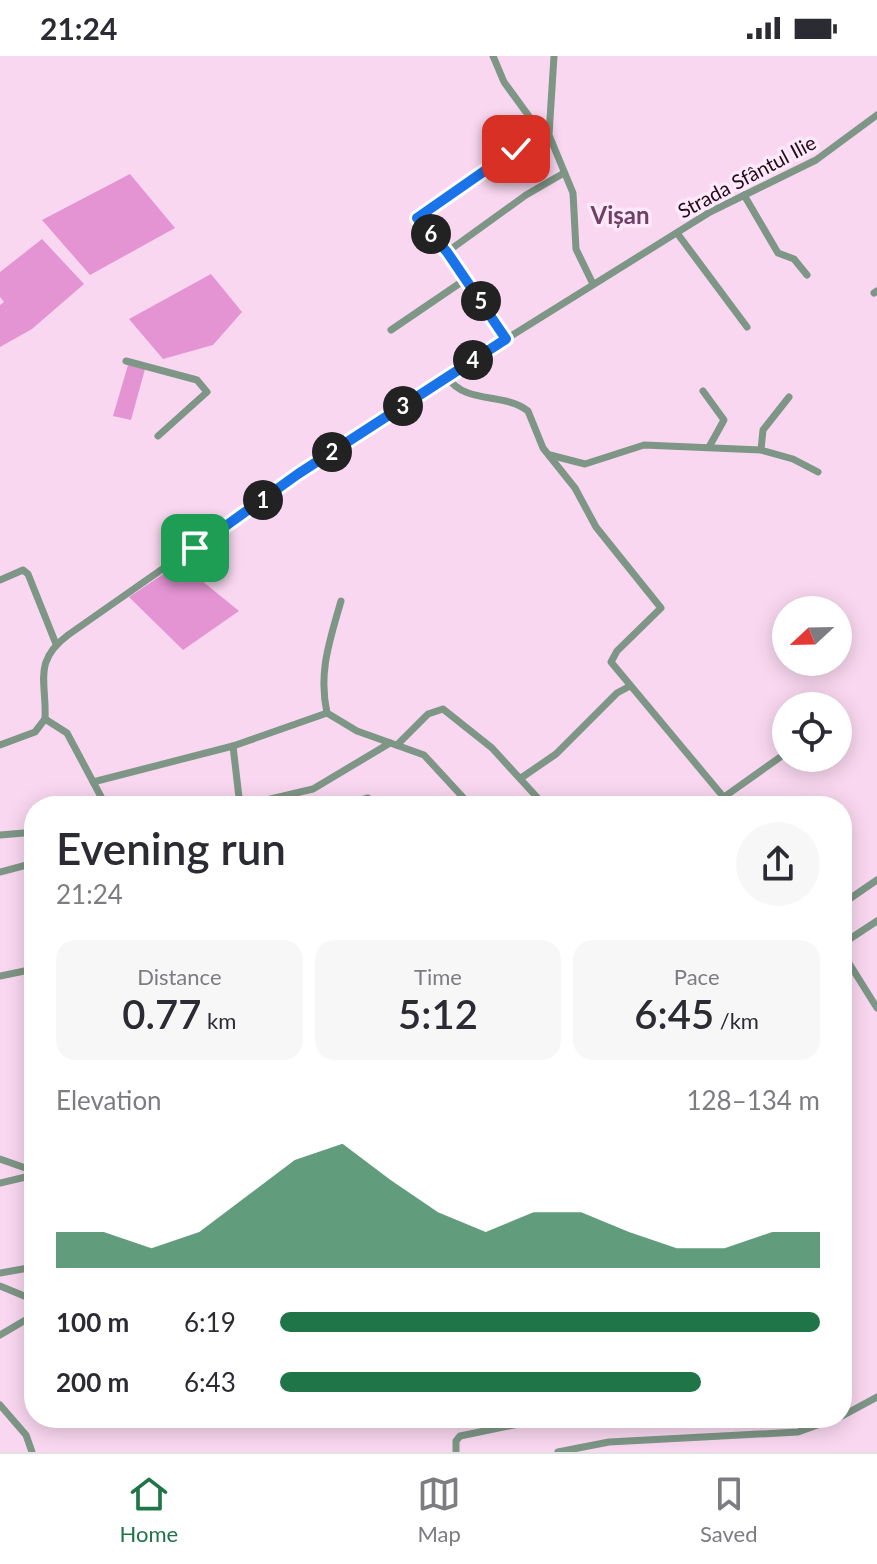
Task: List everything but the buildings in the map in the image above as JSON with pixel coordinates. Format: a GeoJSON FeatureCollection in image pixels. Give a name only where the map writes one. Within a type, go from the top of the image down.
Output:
{"type":"FeatureCollection","features":[{"type":"Feature","properties":{"kind":"street"},"geometry":{"type":"LineString","coordinates":[[493,56],[504,82],[546,134],[573,193],[576,249],[593,284]]}},
{"type":"Feature","properties":{"kind":"street"},"geometry":{"type":"LineString","coordinates":[[546,134],[554,56]]}},
{"type":"Feature","properties":{"kind":"street","name":"Strada Sfântul Ilie"},"geometry":{"type":"LineString","coordinates":[[56,644],[298,474],[447,377],[677,233],[744,195],[816,160],[877,115]]}},
{"type":"Feature","properties":{"kind":"street"},"geometry":{"type":"LineString","coordinates":[[506,339],[447,252],[417,218],[546,134]]}},
{"type":"Feature","properties":{"kind":"street"},"geometry":{"type":"LineString","coordinates":[[447,252],[526,195],[564,173]]}},
{"type":"Feature","properties":{"kind":"street"},"geometry":{"type":"LineString","coordinates":[[744,195],[778,253],[794,259],[807,275]]}},
{"type":"Feature","properties":{"kind":"street"},"geometry":{"type":"LineString","coordinates":[[677,233],[747,327]]}},
{"type":"Feature","properties":{"kind":"street"},"geometry":{"type":"LineString","coordinates":[[391,330],[466,279]]}},
{"type":"Feature","properties":{"kind":"street"},"geometry":{"type":"LineString","coordinates":[[126,361],[197,380],[207,392],[158,436]]}},
{"type":"Feature","properties":{"kind":"street"},"geometry":{"type":"LineString","coordinates":[[447,377],[466,393],[525,408],[532,416],[548,454],[575,488],[617,555],[661,608],[612,659],[614,668],[723,796]]}},
{"type":"Feature","properties":{"kind":"street"},"geometry":{"type":"LineString","coordinates":[[703,391],[724,420],[709,447]]}},
{"type":"Feature","properties":{"kind":"street"},"geometry":{"type":"LineString","coordinates":[[761,450],[763,430],[789,397]]}},
{"type":"Feature","properties":{"kind":"street"},"geometry":{"type":"LineString","coordinates":[[548,454],[585,464],[601,461],[631,446],[761,450],[793,459],[818,472]]}},
{"type":"Feature","properties":{"kind":"street"},"geometry":{"type":"LineString","coordinates":[[0,580],[23,570],[28,574],[56,644],[46,658],[43,671],[45,719],[35,732],[0,745]]}},
{"type":"Feature","properties":{"kind":"street"},"geometry":{"type":"LineString","coordinates":[[327,713],[322,677],[325,652],[341,601]]}},
{"type":"Feature","properties":{"kind":"street"},"geometry":{"type":"LineString","coordinates":[[521,778],[556,754],[617,693],[630,686]]}},
{"type":"Feature","properties":{"kind":"street"},"geometry":{"type":"LineString","coordinates":[[279,796],[313,789],[393,744],[428,714],[443,709],[492,748],[536,796]]}},
{"type":"Feature","properties":{"kind":"street"},"geometry":{"type":"LineString","coordinates":[[327,713],[357,731],[424,755],[462,796]]}},
{"type":"Feature","properties":{"kind":"street"},"geometry":{"type":"LineString","coordinates":[[93,782],[233,746],[327,713]]}},
{"type":"Feature","properties":{"kind":"street"},"geometry":{"type":"LineString","coordinates":[[45,719],[67,733],[101,796]]}},
{"type":"Feature","properties":{"kind":"street"},"geometry":{"type":"LineString","coordinates":[[233,746],[239,796]]}},
{"type":"Feature","properties":{"kind":"street"},"geometry":{"type":"LineString","coordinates":[[725,796],[772,763]]}},
{"type":"Feature","properties":{"kind":"street"},"geometry":{"type":"LineString","coordinates":[[0,835],[24,833]]}},
{"type":"Feature","properties":{"kind":"street"},"geometry":{"type":"LineString","coordinates":[[0,872],[24,866]]}},
{"type":"Feature","properties":{"kind":"street"},"geometry":{"type":"LineString","coordinates":[[852,897],[877,880]]}},
{"type":"Feature","properties":{"kind":"street"},"geometry":{"type":"LineString","coordinates":[[852,937],[877,921]]}},
{"type":"Feature","properties":{"kind":"street"},"geometry":{"type":"LineString","coordinates":[[852,968],[877,1008]]}},
{"type":"Feature","properties":{"kind":"street"},"geometry":{"type":"LineString","coordinates":[[0,976],[24,971]]}},
{"type":"Feature","properties":{"kind":"street"},"geometry":{"type":"LineString","coordinates":[[0,1159],[24,1169]]}},
{"type":"Feature","properties":{"kind":"street"},"geometry":{"type":"LineString","coordinates":[[0,1183],[24,1176]]}},
{"type":"Feature","properties":{"kind":"street"},"geometry":{"type":"LineString","coordinates":[[0,1273],[24,1269]]}},
{"type":"Feature","properties":{"kind":"street"},"geometry":{"type":"LineString","coordinates":[[0,1286],[24,1296]]}},
{"type":"Feature","properties":{"kind":"street"},"geometry":{"type":"LineString","coordinates":[[0,1335],[24,1321]]}},
{"type":"Feature","properties":{"kind":"street"},"geometry":{"type":"LineString","coordinates":[[852,1411],[877,1397]]}},
{"type":"Feature","properties":{"kind":"street"},"geometry":{"type":"LineString","coordinates":[[0,1405],[26,1435],[32,1452]]}},
{"type":"Feature","properties":{"kind":"street"},"geometry":{"type":"LineString","coordinates":[[456,1452],[456,1441],[460,1436],[499,1428]]}},
{"type":"Feature","properties":{"kind":"street"},"geometry":{"type":"LineString","coordinates":[[558,1452],[609,1442],[798,1432],[809,1428]]}},
{"type":"Feature","properties":{"kind":"street"},"geometry":{"type":"LineString","coordinates":[[609,1442],[611,1452]]}},
{"type":"Feature","properties":{"kind":"shaded area"},"geometry":{"type":"Polygon","coordinates":[[[130,174],[175,228],[90,275],[42,220],[130,174]]]}},
{"type":"Feature","properties":{"kind":"shaded area"},"geometry":{"type":"Polygon","coordinates":[[[42,239],[84,284],[32,329],[0,347],[0,305],[4,302],[0,297],[0,272],[42,239]]]}},
{"type":"Feature","properties":{"kind":"shaded area"},"geometry":{"type":"Polygon","coordinates":[[[211,274],[242,312],[213,345],[163,359],[129,319],[211,274]]]}},
{"type":"Feature","properties":{"kind":"shaded area"},"geometry":{"type":"Polygon","coordinates":[[[128,365],[145,369],[131,420],[113,416],[128,365]]]}},
{"type":"Feature","properties":{"kind":"shaded area"},"geometry":{"type":"Polygon","coordinates":[[[180,563],[239,611],[183,650],[129,597],[180,563]]]}},
{"type":"Feature","properties":{"kind":"district","name":"Vișan"},"geometry":{"type":"Point","coordinates":[620,216]}},
{"type":"Feature","properties":{"kind":"route"},"geometry":{"type":"LineString","coordinates":[[195,548],[298,474],[506,339],[447,252],[417,218],[516,149]]}}]}
